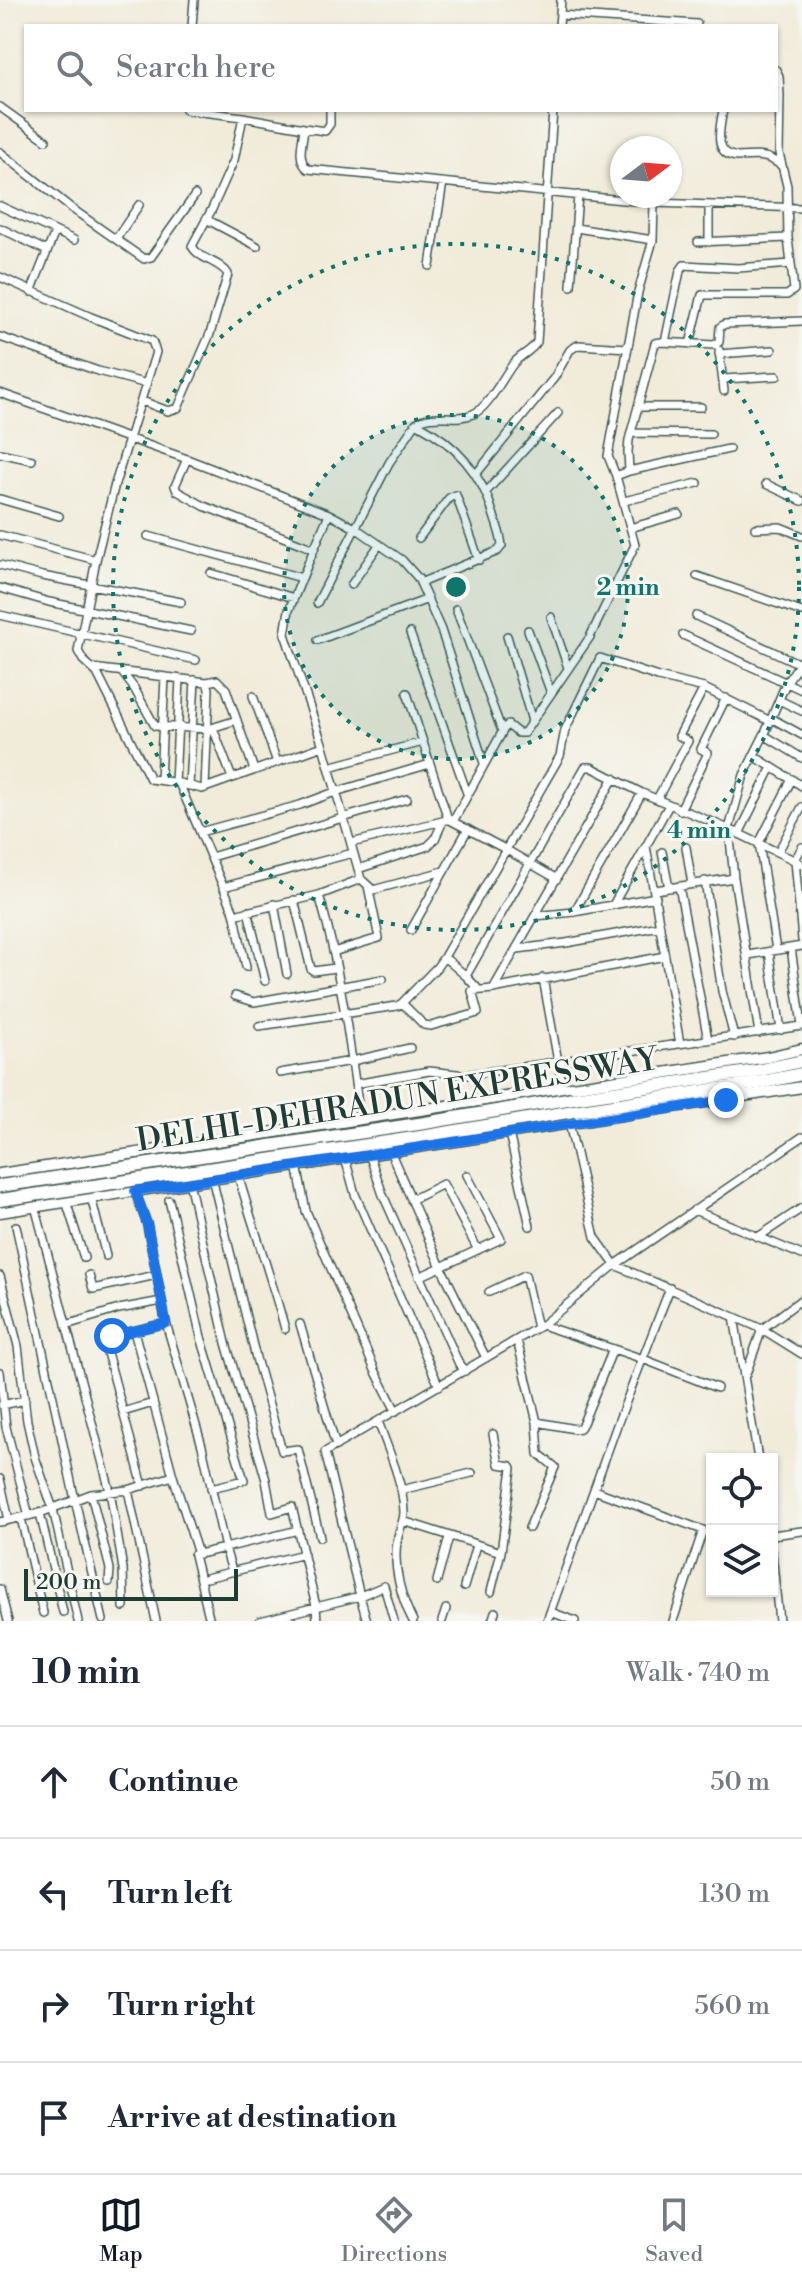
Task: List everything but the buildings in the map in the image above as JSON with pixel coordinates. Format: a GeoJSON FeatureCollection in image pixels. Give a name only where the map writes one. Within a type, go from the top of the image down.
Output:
{"type":"FeatureCollection","features":[{"type":"Feature","properties":{"kind":"highway","name":"DELHI-DEHRADUN EXPRESSWAY"},"geometry":{"type":"LineString","coordinates":[[0,1186],[425,1123],[756,1071],[802,1061]]}},
{"type":"Feature","properties":{"kind":"highway","name":"DELHI-DEHRADUN EXPRESSWAY"},"geometry":{"type":"LineString","coordinates":[[0,1200],[427,1136],[802,1074]]}},
{"type":"Feature","properties":{"kind":"street"},"geometry":{"type":"LineString","coordinates":[[192,24],[194,0]]}},
{"type":"Feature","properties":{"kind":"street"},"geometry":{"type":"LineString","coordinates":[[559,24],[561,0]]}},
{"type":"Feature","properties":{"kind":"street"},"geometry":{"type":"LineString","coordinates":[[560,15],[697,24]]}},
{"type":"Feature","properties":{"kind":"street"},"geometry":{"type":"LineString","coordinates":[[690,344],[702,295],[790,294],[794,287],[788,238],[787,186],[779,149],[778,74]]}},
{"type":"Feature","properties":{"kind":"street"},"geometry":{"type":"LineString","coordinates":[[0,107],[46,140]]}},
{"type":"Feature","properties":{"kind":"street"},"geometry":{"type":"LineString","coordinates":[[202,112],[325,131],[330,124],[330,112]]}},
{"type":"Feature","properties":{"kind":"street"},"geometry":{"type":"LineString","coordinates":[[317,603],[389,463],[416,423],[423,418],[464,416],[477,412],[514,362],[535,346],[553,112]]}},
{"type":"Feature","properties":{"kind":"street"},"geometry":{"type":"LineString","coordinates":[[723,112],[719,135],[723,150],[736,157],[766,157],[782,166]]}},
{"type":"Feature","properties":{"kind":"street"},"geometry":{"type":"LineString","coordinates":[[142,401],[168,411],[178,408],[210,334],[228,274],[224,268],[195,253],[193,241],[234,160],[243,117]]}},
{"type":"Feature","properties":{"kind":"street"},"geometry":{"type":"LineString","coordinates":[[304,128],[301,158],[308,169],[610,198]]}},
{"type":"Feature","properties":{"kind":"street"},"geometry":{"type":"LineString","coordinates":[[0,152],[141,258],[151,257],[195,195]]}},
{"type":"Feature","properties":{"kind":"street"},"geometry":{"type":"LineString","coordinates":[[430,266],[443,182]]}},
{"type":"Feature","properties":{"kind":"street"},"geometry":{"type":"LineString","coordinates":[[571,286],[578,195]]}},
{"type":"Feature","properties":{"kind":"street"},"geometry":{"type":"LineString","coordinates":[[116,239],[139,205]]}},
{"type":"Feature","properties":{"kind":"street"},"geometry":{"type":"LineString","coordinates":[[682,205],[802,208]]}},
{"type":"Feature","properties":{"kind":"street"},"geometry":{"type":"LineString","coordinates":[[0,206],[74,240]]}},
{"type":"Feature","properties":{"kind":"street"},"geometry":{"type":"LineString","coordinates":[[709,206],[709,242]]}},
{"type":"Feature","properties":{"kind":"street"},"geometry":{"type":"LineString","coordinates":[[351,843],[459,815],[467,794],[502,731],[508,725],[521,735],[527,731],[590,637],[635,547],[624,501],[608,456],[638,292],[653,240],[654,208]]}},
{"type":"Feature","properties":{"kind":"street"},"geometry":{"type":"LineString","coordinates":[[206,219],[257,246]]}},
{"type":"Feature","properties":{"kind":"street"},"geometry":{"type":"LineString","coordinates":[[0,228],[47,251]]}},
{"type":"Feature","properties":{"kind":"street"},"geometry":{"type":"LineString","coordinates":[[576,228],[653,240]]}},
{"type":"Feature","properties":{"kind":"street"},"geometry":{"type":"LineString","coordinates":[[31,292],[55,232]]}},
{"type":"Feature","properties":{"kind":"street"},"geometry":{"type":"LineString","coordinates":[[698,242],[788,238]]}},
{"type":"Feature","properties":{"kind":"street"},"geometry":{"type":"LineString","coordinates":[[665,342],[680,271],[684,265],[738,268],[791,264]]}},
{"type":"Feature","properties":{"kind":"street"},"geometry":{"type":"LineString","coordinates":[[0,277],[152,341],[156,352],[115,484],[85,608],[78,651],[92,668],[150,779],[205,788],[323,746]]}},
{"type":"Feature","properties":{"kind":"street"},"geometry":{"type":"LineString","coordinates":[[724,391],[718,344],[720,327],[725,324],[802,321]]}},
{"type":"Feature","properties":{"kind":"street"},"geometry":{"type":"LineString","coordinates":[[0,337],[98,371],[147,384]]}},
{"type":"Feature","properties":{"kind":"street"},"geometry":{"type":"LineString","coordinates":[[629,471],[631,433],[653,346],[657,342],[718,344]]}},
{"type":"Feature","properties":{"kind":"street"},"geometry":{"type":"LineString","coordinates":[[476,474],[554,378],[570,350],[578,345],[628,348]]}},
{"type":"Feature","properties":{"kind":"street"},"geometry":{"type":"LineString","coordinates":[[719,354],[772,350]]}},
{"type":"Feature","properties":{"kind":"street"},"geometry":{"type":"LineString","coordinates":[[723,379],[777,376]]}},
{"type":"Feature","properties":{"kind":"street"},"geometry":{"type":"LineString","coordinates":[[0,393],[187,459],[329,514],[357,529],[410,566],[428,599],[448,650],[484,763]]}},
{"type":"Feature","properties":{"kind":"street"},"geometry":{"type":"LineString","coordinates":[[638,407],[701,407]]}},
{"type":"Feature","properties":{"kind":"street"},"geometry":{"type":"LineString","coordinates":[[487,491],[558,413]]}},
{"type":"Feature","properties":{"kind":"street"},"geometry":{"type":"LineString","coordinates":[[416,423],[449,444],[476,474],[487,491],[502,546],[479,560],[420,583]]}},
{"type":"Feature","properties":{"kind":"street"},"geometry":{"type":"LineString","coordinates":[[631,433],[711,434]]}},
{"type":"Feature","properties":{"kind":"street"},"geometry":{"type":"LineString","coordinates":[[616,476],[729,449]]}},
{"type":"Feature","properties":{"kind":"street"},"geometry":{"type":"LineString","coordinates":[[0,453],[32,460]]}},
{"type":"Feature","properties":{"kind":"street"},"geometry":{"type":"LineString","coordinates":[[187,459],[175,486],[177,491],[204,506],[314,549]]}},
{"type":"Feature","properties":{"kind":"street"},"geometry":{"type":"LineString","coordinates":[[624,501],[698,483]]}},
{"type":"Feature","properties":{"kind":"street"},"geometry":{"type":"LineString","coordinates":[[766,484],[802,501]]}},
{"type":"Feature","properties":{"kind":"street"},"geometry":{"type":"LineString","coordinates":[[419,538],[449,498],[456,495],[479,560]]}},
{"type":"Feature","properties":{"kind":"street"},"geometry":{"type":"LineString","coordinates":[[0,499],[59,516]]}},
{"type":"Feature","properties":{"kind":"street"},"geometry":{"type":"LineString","coordinates":[[329,514],[289,610],[285,634],[323,746],[361,879],[373,890],[444,871]]}},
{"type":"Feature","properties":{"kind":"street"},"geometry":{"type":"LineString","coordinates":[[630,528],[679,514]]}},
{"type":"Feature","properties":{"kind":"street"},"geometry":{"type":"LineString","coordinates":[[755,528],[780,527],[802,536]]}},
{"type":"Feature","properties":{"kind":"street"},"geometry":{"type":"LineString","coordinates":[[0,535],[96,560]]}},
{"type":"Feature","properties":{"kind":"street"},"geometry":{"type":"LineString","coordinates":[[148,536],[302,578]]}},
{"type":"Feature","properties":{"kind":"street"},"geometry":{"type":"LineString","coordinates":[[351,585],[379,545]]}},
{"type":"Feature","properties":{"kind":"street"},"geometry":{"type":"LineString","coordinates":[[0,565],[181,602]]}},
{"type":"Feature","properties":{"kind":"street"},"geometry":{"type":"LineString","coordinates":[[211,573],[294,598]]}},
{"type":"Feature","properties":{"kind":"street"},"geometry":{"type":"LineString","coordinates":[[697,576],[802,612]]}},
{"type":"Feature","properties":{"kind":"street"},"geometry":{"type":"LineString","coordinates":[[0,588],[49,602],[191,631]]}},
{"type":"Feature","properties":{"kind":"street"},"geometry":{"type":"LineString","coordinates":[[318,640],[428,599]]}},
{"type":"Feature","properties":{"kind":"street"},"geometry":{"type":"LineString","coordinates":[[456,609],[502,731]]}},
{"type":"Feature","properties":{"kind":"street"},"geometry":{"type":"LineString","coordinates":[[0,615],[196,660]]}},
{"type":"Feature","properties":{"kind":"street"},"geometry":{"type":"LineString","coordinates":[[696,616],[801,663],[786,683],[744,775],[729,829],[759,1033]]}},
{"type":"Feature","properties":{"kind":"street"},"geometry":{"type":"LineString","coordinates":[[551,617],[568,668]]}},
{"type":"Feature","properties":{"kind":"street"},"geometry":{"type":"LineString","coordinates":[[528,630],[551,693]]}},
{"type":"Feature","properties":{"kind":"street"},"geometry":{"type":"LineString","coordinates":[[410,633],[467,794]]}},
{"type":"Feature","properties":{"kind":"street"},"geometry":{"type":"LineString","coordinates":[[683,635],[802,690]]}},
{"type":"Feature","properties":{"kind":"street"},"geometry":{"type":"LineString","coordinates":[[507,636],[532,721]]}},
{"type":"Feature","properties":{"kind":"street"},"geometry":{"type":"LineString","coordinates":[[259,1026],[397,1006],[437,967],[560,756],[565,730],[600,658],[704,688],[802,735]]}},
{"type":"Feature","properties":{"kind":"street"},"geometry":{"type":"LineString","coordinates":[[92,668],[207,682],[217,680],[223,684],[254,770]]}},
{"type":"Feature","properties":{"kind":"street"},"geometry":{"type":"LineString","coordinates":[[121,671],[134,688],[153,725],[210,728],[237,720]]}},
{"type":"Feature","properties":{"kind":"street"},"geometry":{"type":"LineString","coordinates":[[160,780],[165,677]]}},
{"type":"Feature","properties":{"kind":"street"},"geometry":{"type":"LineString","coordinates":[[180,679],[177,783],[234,912],[246,967]]}},
{"type":"Feature","properties":{"kind":"street"},"geometry":{"type":"LineString","coordinates":[[189,786],[195,680]]}},
{"type":"Feature","properties":{"kind":"street"},"geometry":{"type":"LineString","coordinates":[[205,788],[210,728],[207,682]]}},
{"type":"Feature","properties":{"kind":"street"},"geometry":{"type":"LineString","coordinates":[[657,799],[688,741],[679,736],[704,688]]}},
{"type":"Feature","properties":{"kind":"street"},"geometry":{"type":"LineString","coordinates":[[358,869],[428,846],[446,820],[407,693]]}},
{"type":"Feature","properties":{"kind":"street"},"geometry":{"type":"LineString","coordinates":[[253,696],[277,762]]}},
{"type":"Feature","properties":{"kind":"street"},"geometry":{"type":"LineString","coordinates":[[680,810],[708,753],[701,749],[726,698]]}},
{"type":"Feature","properties":{"kind":"street"},"geometry":{"type":"LineString","coordinates":[[779,700],[802,711]]}},
{"type":"Feature","properties":{"kind":"street"},"geometry":{"type":"LineString","coordinates":[[210,728],[232,778]]}},
{"type":"Feature","properties":{"kind":"street"},"geometry":{"type":"LineString","coordinates":[[764,735],[802,758]]}},
{"type":"Feature","properties":{"kind":"street"},"geometry":{"type":"LineString","coordinates":[[329,767],[423,742]]}},
{"type":"Feature","properties":{"kind":"street"},"geometry":{"type":"LineString","coordinates":[[754,756],[802,786]]}},
{"type":"Feature","properties":{"kind":"street"},"geometry":{"type":"LineString","coordinates":[[200,832],[300,805],[430,764]]}},
{"type":"Feature","properties":{"kind":"street"},"geometry":{"type":"LineString","coordinates":[[466,976],[585,767],[591,767],[798,862]]}},
{"type":"Feature","properties":{"kind":"street"},"geometry":{"type":"LineString","coordinates":[[739,834],[772,767]]}},
{"type":"Feature","properties":{"kind":"street"},"geometry":{"type":"LineString","coordinates":[[493,989],[614,778]]}},
{"type":"Feature","properties":{"kind":"street"},"geometry":{"type":"LineString","coordinates":[[781,1030],[759,843],[792,779]]}},
{"type":"Feature","properties":{"kind":"street"},"geometry":{"type":"LineString","coordinates":[[574,912],[642,793]]}},
{"type":"Feature","properties":{"kind":"street"},"geometry":{"type":"LineString","coordinates":[[211,857],[407,799]]}},
{"type":"Feature","properties":{"kind":"street"},"geometry":{"type":"LineString","coordinates":[[613,905],[669,805]]}},
{"type":"Feature","properties":{"kind":"street"},"geometry":{"type":"LineString","coordinates":[[778,852],[802,807]]}},
{"type":"Feature","properties":{"kind":"street"},"geometry":{"type":"LineString","coordinates":[[446,820],[557,879]]}},
{"type":"Feature","properties":{"kind":"street"},"geometry":{"type":"LineString","coordinates":[[411,930],[468,829]]}},
{"type":"Feature","properties":{"kind":"street"},"geometry":{"type":"LineString","coordinates":[[646,846],[680,1044]]}},
{"type":"Feature","properties":{"kind":"street"},"geometry":{"type":"LineString","coordinates":[[686,847],[692,884]]}},
{"type":"Feature","properties":{"kind":"street"},"geometry":{"type":"LineString","coordinates":[[802,847],[798,862],[802,940]]}},
{"type":"Feature","properties":{"kind":"street"},"geometry":{"type":"LineString","coordinates":[[662,852],[669,888]]}},
{"type":"Feature","properties":{"kind":"street"},"geometry":{"type":"LineString","coordinates":[[223,887],[353,853]]}},
{"type":"Feature","properties":{"kind":"street"},"geometry":{"type":"LineString","coordinates":[[535,916],[613,905],[669,888],[734,878]]}},
{"type":"Feature","properties":{"kind":"street"},"geometry":{"type":"LineString","coordinates":[[234,912],[238,914],[319,895],[361,879]]}},
{"type":"Feature","properties":{"kind":"street"},"geometry":{"type":"LineString","coordinates":[[705,881],[722,991],[734,1037]]}},
{"type":"Feature","properties":{"kind":"street"},"geometry":{"type":"LineString","coordinates":[[333,952],[379,938],[368,886]]}},
{"type":"Feature","properties":{"kind":"street"},"geometry":{"type":"LineString","coordinates":[[679,886],[708,1040]]}},
{"type":"Feature","properties":{"kind":"street"},"geometry":{"type":"LineString","coordinates":[[319,895],[333,952],[360,1119]]}},
{"type":"Feature","properties":{"kind":"street"},"geometry":{"type":"LineString","coordinates":[[294,900],[313,970],[335,968]]}},
{"type":"Feature","properties":{"kind":"street"},"geometry":{"type":"LineString","coordinates":[[274,904],[287,974]]}},
{"type":"Feature","properties":{"kind":"street"},"geometry":{"type":"LineString","coordinates":[[248,911],[265,981]]}},
{"type":"Feature","properties":{"kind":"street"},"geometry":{"type":"LineString","coordinates":[[517,949],[660,926]]}},
{"type":"Feature","properties":{"kind":"street"},"geometry":{"type":"LineString","coordinates":[[748,955],[802,946]]}},
{"type":"Feature","properties":{"kind":"street"},"geometry":{"type":"LineString","coordinates":[[355,1084],[429,1071],[466,1075],[802,1026],[791,948]]}},
{"type":"Feature","properties":{"kind":"street"},"geometry":{"type":"LineString","coordinates":[[402,1003],[424,1025],[431,1026],[478,1013],[472,991],[478,989],[493,989],[665,956]]}},
{"type":"Feature","properties":{"kind":"street"},"geometry":{"type":"LineString","coordinates":[[444,957],[478,989]]}},
{"type":"Feature","properties":{"kind":"street"},"geometry":{"type":"LineString","coordinates":[[543,978],[569,1123],[595,1237],[615,1265],[762,1329],[802,1354]]}},
{"type":"Feature","properties":{"kind":"street"},"geometry":{"type":"LineString","coordinates":[[235,996],[254,1002],[383,979]]}},
{"type":"Feature","properties":{"kind":"street"},"geometry":{"type":"LineString","coordinates":[[280,1073],[410,1048]]}},
{"type":"Feature","properties":{"kind":"street"},"geometry":{"type":"LineString","coordinates":[[0,1174],[768,1057],[802,1049]]}},
{"type":"Feature","properties":{"kind":"street"},"geometry":{"type":"LineString","coordinates":[[0,1212],[37,1215],[93,1206],[136,1194],[191,1191],[212,1178],[802,1087]]}},
{"type":"Feature","properties":{"kind":"street"},"geometry":{"type":"LineString","coordinates":[[509,1133],[530,1226]]}},
{"type":"Feature","properties":{"kind":"street"},"geometry":{"type":"LineString","coordinates":[[367,1621],[325,1452],[540,1327],[615,1265],[802,1137]]}},
{"type":"Feature","properties":{"kind":"street"},"geometry":{"type":"LineString","coordinates":[[390,1151],[441,1267],[486,1358]]}},
{"type":"Feature","properties":{"kind":"street"},"geometry":{"type":"LineString","coordinates":[[369,1154],[383,1195],[419,1277],[465,1371]]}},
{"type":"Feature","properties":{"kind":"street"},"geometry":{"type":"LineString","coordinates":[[345,1158],[355,1194],[439,1386]]}},
{"type":"Feature","properties":{"kind":"street"},"geometry":{"type":"LineString","coordinates":[[297,1165],[306,1211],[396,1411]]}},
{"type":"Feature","properties":{"kind":"street"},"geometry":{"type":"LineString","coordinates":[[238,1175],[285,1329]]}},
{"type":"Feature","properties":{"kind":"street"},"geometry":{"type":"LineString","coordinates":[[419,1277],[501,1239],[467,1175]]}},
{"type":"Feature","properties":{"kind":"street"},"geometry":{"type":"LineString","coordinates":[[212,1178],[282,1451],[298,1449],[320,1537]]}},
{"type":"Feature","properties":{"kind":"street"},"geometry":{"type":"LineString","coordinates":[[411,1200],[443,1184],[478,1250]]}},
{"type":"Feature","properties":{"kind":"street"},"geometry":{"type":"LineString","coordinates":[[191,1191],[226,1343],[266,1480],[272,1513],[292,1507],[317,1621]]}},
{"type":"Feature","properties":{"kind":"street"},"geometry":{"type":"LineString","coordinates":[[136,1194],[147,1224],[166,1323],[202,1446],[232,1571]]}},
{"type":"Feature","properties":{"kind":"street"},"geometry":{"type":"LineString","coordinates":[[169,1200],[201,1337],[244,1480],[211,1488]]}},
{"type":"Feature","properties":{"kind":"street"},"geometry":{"type":"LineString","coordinates":[[93,1206],[106,1256]]}},
{"type":"Feature","properties":{"kind":"street"},"geometry":{"type":"LineString","coordinates":[[67,1208],[84,1258]]}},
{"type":"Feature","properties":{"kind":"street"},"geometry":{"type":"LineString","coordinates":[[758,1237],[802,1208]]}},
{"type":"Feature","properties":{"kind":"street"},"geometry":{"type":"LineString","coordinates":[[694,1210],[802,1255]]}},
{"type":"Feature","properties":{"kind":"street"},"geometry":{"type":"LineString","coordinates":[[37,1215],[110,1491],[123,1569],[124,1607]]}},
{"type":"Feature","properties":{"kind":"street"},"geometry":{"type":"LineString","coordinates":[[16,1226],[103,1620]]}},
{"type":"Feature","properties":{"kind":"street"},"geometry":{"type":"LineString","coordinates":[[89,1275],[93,1289],[156,1275]]}},
{"type":"Feature","properties":{"kind":"street"},"geometry":{"type":"LineString","coordinates":[[489,1292],[525,1275],[540,1327]]}},
{"type":"Feature","properties":{"kind":"street"},"geometry":{"type":"LineString","coordinates":[[0,1276],[18,1346],[35,1457],[53,1509],[78,1621]]}},
{"type":"Feature","properties":{"kind":"street"},"geometry":{"type":"LineString","coordinates":[[547,1621],[670,1288]]}},
{"type":"Feature","properties":{"kind":"street"},"geometry":{"type":"LineString","coordinates":[[745,1378],[762,1329],[802,1299]]}},
{"type":"Feature","properties":{"kind":"street"},"geometry":{"type":"LineString","coordinates":[[66,1325],[119,1309],[162,1301]]}},
{"type":"Feature","properties":{"kind":"street"},"geometry":{"type":"LineString","coordinates":[[734,1317],[757,1453]]}},
{"type":"Feature","properties":{"kind":"street"},"geometry":{"type":"LineString","coordinates":[[143,1486],[105,1345],[108,1337],[166,1323]]}},
{"type":"Feature","properties":{"kind":"street"},"geometry":{"type":"LineString","coordinates":[[300,1324],[336,1446]]}},
{"type":"Feature","properties":{"kind":"street"},"geometry":{"type":"LineString","coordinates":[[540,1327],[643,1359],[717,1388]]}},
{"type":"Feature","properties":{"kind":"street"},"geometry":{"type":"LineString","coordinates":[[134,1331],[173,1476],[198,1554]]}},
{"type":"Feature","properties":{"kind":"street"},"geometry":{"type":"LineString","coordinates":[[517,1340],[537,1422],[539,1454],[555,1467],[529,1528]]}},
{"type":"Feature","properties":{"kind":"street"},"geometry":{"type":"LineString","coordinates":[[537,1422],[580,1428],[613,1349]]}},
{"type":"Feature","properties":{"kind":"street"},"geometry":{"type":"LineString","coordinates":[[0,1372],[2,1405],[43,1613]]}},
{"type":"Feature","properties":{"kind":"street"},"geometry":{"type":"LineString","coordinates":[[2,1405],[25,1400]]}},
{"type":"Feature","properties":{"kind":"street"},"geometry":{"type":"LineString","coordinates":[[123,1412],[153,1403]]}},
{"type":"Feature","properties":{"kind":"street"},"geometry":{"type":"LineString","coordinates":[[378,1421],[401,1490],[404,1508],[397,1543],[399,1581],[413,1621]]}},
{"type":"Feature","properties":{"kind":"street"},"geometry":{"type":"LineString","coordinates":[[491,1592],[501,1552],[512,1467],[499,1464],[493,1434]]}},
{"type":"Feature","properties":{"kind":"street"},"geometry":{"type":"LineString","coordinates":[[401,1490],[472,1473]]}},
{"type":"Feature","properties":{"kind":"street"},"geometry":{"type":"LineString","coordinates":[[0,1522],[53,1509],[91,1494],[128,1490],[173,1476]]}},
{"type":"Feature","properties":{"kind":"street"},"geometry":{"type":"LineString","coordinates":[[0,1479],[9,1520]]}},
{"type":"Feature","properties":{"kind":"street"},"geometry":{"type":"LineString","coordinates":[[128,1490],[156,1621]]}},
{"type":"Feature","properties":{"kind":"street"},"geometry":{"type":"LineString","coordinates":[[594,1490],[703,1530],[673,1621]]}},
{"type":"Feature","properties":{"kind":"street"},"geometry":{"type":"LineString","coordinates":[[91,1494],[110,1569],[109,1582]]}},
{"type":"Feature","properties":{"kind":"street"},"geometry":{"type":"LineString","coordinates":[[40,1513],[63,1612]]}},
{"type":"Feature","properties":{"kind":"street"},"geometry":{"type":"LineString","coordinates":[[403,1521],[501,1552]]}},
{"type":"Feature","properties":{"kind":"street"},"geometry":{"type":"LineString","coordinates":[[210,1621],[194,1555],[298,1530]]}},
{"type":"Feature","properties":{"kind":"street"},"geometry":{"type":"LineString","coordinates":[[778,1534],[802,1531]]}},
{"type":"Feature","properties":{"kind":"street"},"geometry":{"type":"LineString","coordinates":[[437,1581],[449,1537]]}},
{"type":"Feature","properties":{"kind":"street"},"geometry":{"type":"LineString","coordinates":[[464,1587],[476,1545]]}},
{"type":"Feature","properties":{"kind":"street"},"geometry":{"type":"LineString","coordinates":[[206,1578],[304,1554]]}},
{"type":"Feature","properties":{"kind":"street"},"geometry":{"type":"LineString","coordinates":[[260,1621],[360,1596],[384,1586],[394,1621]]}},
{"type":"Feature","properties":{"kind":"street"},"geometry":{"type":"LineString","coordinates":[[0,1589],[8,1621]]}},
{"type":"Feature","properties":{"kind":"street"},"geometry":{"type":"LineString","coordinates":[[777,1597],[779,1621]]}},
{"type":"Feature","properties":{"kind":"street"},"geometry":{"type":"LineString","coordinates":[[442,1621],[446,1609]]}},
{"type":"Feature","properties":{"kind":"street"},"geometry":{"type":"LineString","coordinates":[[551,1612],[575,1621]]}},
{"type":"Feature","properties":{"kind":"route"},"geometry":{"type":"LineString","coordinates":[[112,1336],[166,1323],[147,1224],[135,1191],[726,1100]]}}]}
